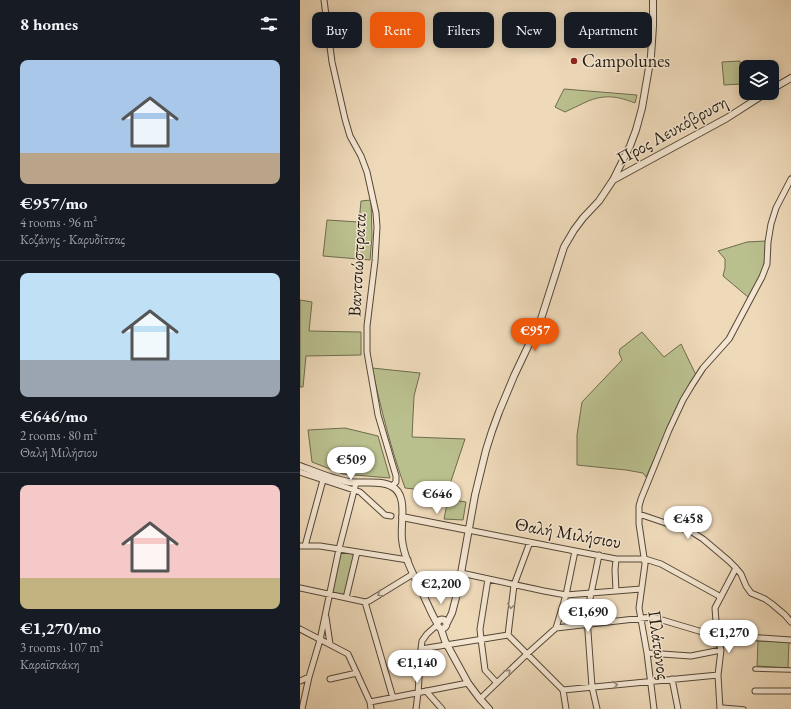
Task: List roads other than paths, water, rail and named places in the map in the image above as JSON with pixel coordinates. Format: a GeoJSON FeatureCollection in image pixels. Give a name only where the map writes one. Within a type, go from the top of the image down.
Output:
{"type":"FeatureCollection","features":[{"type":"Feature","properties":{"kind":"street","name":"Βαντσιώστρατα"},"geometry":{"type":"LineString","coordinates":[[324,0],[332,62],[345,119],[350,136],[368,172],[376,213],[377,227],[375,261],[368,326],[367,352],[378,415],[396,476],[396,482],[392,486]]}},
{"type":"Feature","properties":{"kind":"street"},"geometry":{"type":"LineString","coordinates":[[416,709],[422,641],[431,630],[442,624],[450,607],[454,603],[475,494],[492,431],[512,381],[541,319],[564,247],[574,230],[601,198],[613,180],[633,138],[642,108],[650,56],[653,0]]}},
{"type":"Feature","properties":{"kind":"street"},"geometry":{"type":"LineString","coordinates":[[779,85],[791,78]]}},
{"type":"Feature","properties":{"kind":"street","name":"Προς Λευκόβρυση"},"geometry":{"type":"LineString","coordinates":[[613,180],[727,118],[755,100]]}},
{"type":"Feature","properties":{"kind":"street","name":"Πλάτωνος"},"geometry":{"type":"LineString","coordinates":[[654,709],[639,603],[645,559],[639,506],[643,491],[669,430],[692,385],[703,368],[729,340],[762,278],[767,264],[770,224],[776,208],[791,179]]}},
{"type":"Feature","properties":{"kind":"street"},"geometry":{"type":"LineString","coordinates":[[300,466],[356,483],[388,484],[397,490],[400,495],[402,505],[402,540],[413,574],[427,602],[442,624],[445,641],[468,683],[488,709]]}},
{"type":"Feature","properties":{"kind":"street"},"geometry":{"type":"LineString","coordinates":[[300,472],[360,492],[385,515],[391,516]]}},
{"type":"Feature","properties":{"kind":"street"},"geometry":{"type":"LineString","coordinates":[[323,480],[303,546],[320,546],[408,560]]}},
{"type":"Feature","properties":{"kind":"street"},"geometry":{"type":"LineString","coordinates":[[301,707],[303,694],[320,640],[339,549],[356,483]]}},
{"type":"Feature","properties":{"kind":"street"},"geometry":{"type":"LineString","coordinates":[[639,514],[696,534],[736,568],[741,574],[751,594],[765,599],[785,615],[791,622]]}},
{"type":"Feature","properties":{"kind":"street","name":"Θαλή Μιλήσιου"},"geometry":{"type":"LineString","coordinates":[[402,517],[616,559],[645,559],[661,564],[721,597]]}},
{"type":"Feature","properties":{"kind":"street"},"geometry":{"type":"LineString","coordinates":[[508,635],[514,585],[530,542]]}},
{"type":"Feature","properties":{"kind":"street"},"geometry":{"type":"LineString","coordinates":[[480,699],[556,628],[566,595],[575,551]]}},
{"type":"Feature","properties":{"kind":"street"},"geometry":{"type":"LineString","coordinates":[[346,598],[357,552]]}},
{"type":"Feature","properties":{"kind":"street"},"geometry":{"type":"LineString","coordinates":[[597,709],[592,687],[587,613],[599,555]]}},
{"type":"Feature","properties":{"kind":"street"},"geometry":{"type":"LineString","coordinates":[[616,559],[616,591]]}},
{"type":"Feature","properties":{"kind":"street"},"geometry":{"type":"LineString","coordinates":[[736,568],[715,608],[717,635],[721,650],[718,675],[720,708],[744,709]]}},
{"type":"Feature","properties":{"kind":"street"},"geometry":{"type":"LineString","coordinates":[[461,573],[566,595],[641,589]]}},
{"type":"Feature","properties":{"kind":"street"},"geometry":{"type":"LineString","coordinates":[[300,588],[365,602],[413,574]]}},
{"type":"Feature","properties":{"kind":"street"},"geometry":{"type":"LineString","coordinates":[[488,579],[480,629],[485,670],[497,683]]}},
{"type":"Feature","properties":{"kind":"street"},"geometry":{"type":"LineString","coordinates":[[365,602],[393,698]]}},
{"type":"Feature","properties":{"kind":"street"},"geometry":{"type":"LineString","coordinates":[[325,613],[330,644]]}},
{"type":"Feature","properties":{"kind":"street"},"geometry":{"type":"LineString","coordinates":[[556,628],[652,617],[717,635],[791,639]]}},
{"type":"Feature","properties":{"kind":"street"},"geometry":{"type":"LineString","coordinates":[[300,629],[348,654],[370,702],[371,709]]}},
{"type":"Feature","properties":{"kind":"street"},"geometry":{"type":"LineString","coordinates":[[421,649],[508,635]]}},
{"type":"Feature","properties":{"kind":"street"},"geometry":{"type":"LineString","coordinates":[[508,635],[563,690],[566,709]]}},
{"type":"Feature","properties":{"kind":"street"},"geometry":{"type":"LineString","coordinates":[[647,653],[691,656],[721,650]]}},
{"type":"Feature","properties":{"kind":"street"},"geometry":{"type":"LineString","coordinates":[[756,669],[791,670]]}},
{"type":"Feature","properties":{"kind":"street"},"geometry":{"type":"LineString","coordinates":[[330,678],[357,674]]}},
{"type":"Feature","properties":{"kind":"street"},"geometry":{"type":"LineString","coordinates":[[563,690],[718,675]]}},
{"type":"Feature","properties":{"kind":"street"},"geometry":{"type":"LineString","coordinates":[[300,681],[309,677]]}},
{"type":"Feature","properties":{"kind":"street"},"geometry":{"type":"LineString","coordinates":[[672,679],[678,709]]}},
{"type":"Feature","properties":{"kind":"street"},"geometry":{"type":"LineString","coordinates":[[370,702],[468,683]]}},
{"type":"Feature","properties":{"kind":"street"},"geometry":{"type":"LineString","coordinates":[[426,691],[442,709]]}},
{"type":"Feature","properties":{"kind":"street"},"geometry":{"type":"LineString","coordinates":[[755,691],[791,691]]}},
{"type":"Feature","properties":{"kind":"place","name":"Campolunes"},"geometry":{"type":"Point","coordinates":[574,61]}}]}
